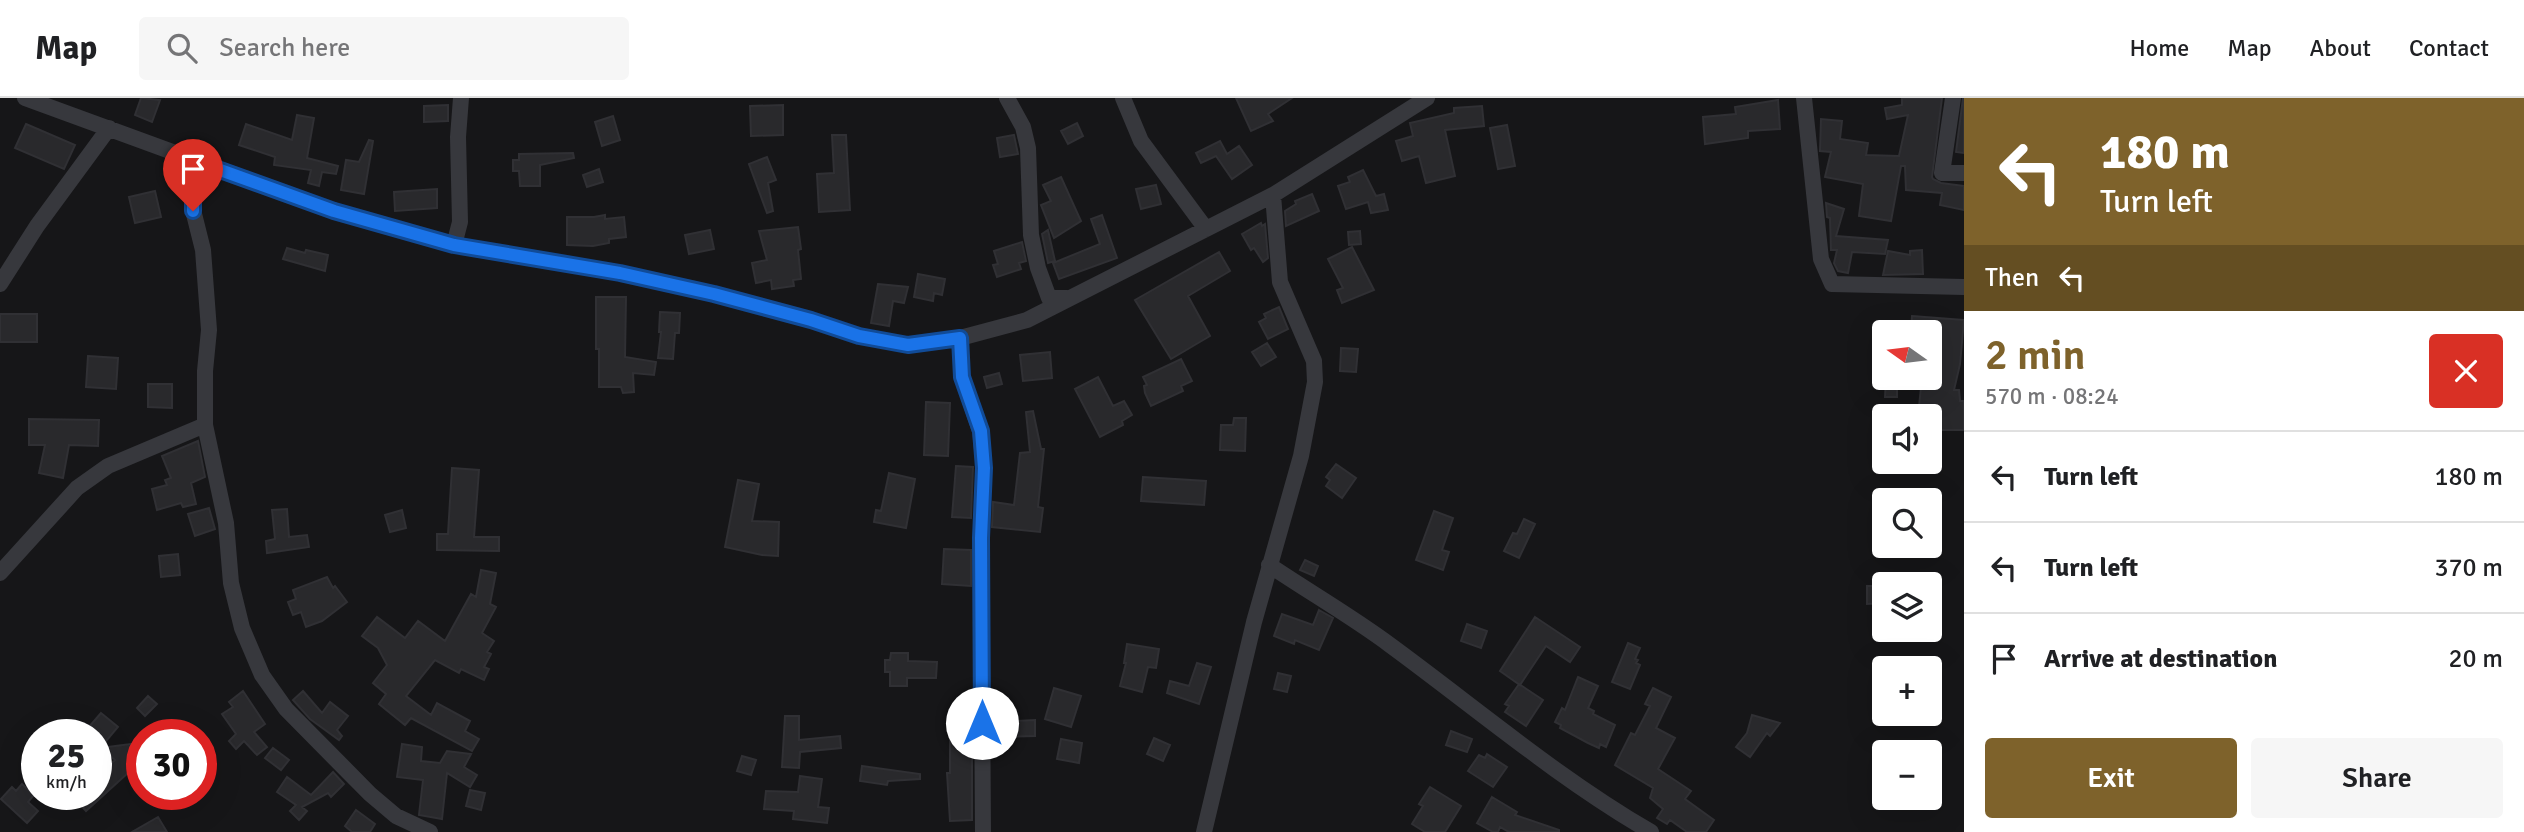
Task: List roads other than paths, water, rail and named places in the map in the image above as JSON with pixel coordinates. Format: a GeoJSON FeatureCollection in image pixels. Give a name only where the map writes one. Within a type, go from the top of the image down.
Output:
{"type":"FeatureCollection","features":[{"type":"Feature","properties":{"kind":"street"},"geometry":{"type":"LineString","coordinates":[[25,98],[334,211],[454,245],[620,273],[714,294],[859,336],[908,345],[960,338],[1027,320],[1273,195],[1427,98]]}},
{"type":"Feature","properties":{"kind":"street"},"geometry":{"type":"LineString","coordinates":[[454,245],[460,222],[458,172],[461,98]]}},
{"type":"Feature","properties":{"kind":"street"},"geometry":{"type":"LineString","coordinates":[[1007,98],[1023,127],[1028,148],[1031,235],[1038,268],[1049,298],[1073,298]]}},
{"type":"Feature","properties":{"kind":"street"},"geometry":{"type":"LineString","coordinates":[[1123,98],[1141,141],[1206,229]]}},
{"type":"Feature","properties":{"kind":"street"},"geometry":{"type":"LineString","coordinates":[[1804,98],[1821,259],[1832,284],[1964,287]]}},
{"type":"Feature","properties":{"kind":"street"},"geometry":{"type":"LineString","coordinates":[[1953,98],[1942,173],[1964,173]]}},
{"type":"Feature","properties":{"kind":"street"},"geometry":{"type":"LineString","coordinates":[[0,284],[37,226],[109,128]]}},
{"type":"Feature","properties":{"kind":"street"},"geometry":{"type":"LineString","coordinates":[[198,162],[193,211],[202,250],[209,330],[205,372],[205,425],[226,523],[231,583],[242,628],[261,675],[286,709],[370,794],[396,816],[430,832]]}},
{"type":"Feature","properties":{"kind":"street"},"geometry":{"type":"LineString","coordinates":[[1205,832],[1269,565],[1301,456],[1315,382],[1314,361],[1280,282],[1273,195]]}},
{"type":"Feature","properties":{"kind":"street"},"geometry":{"type":"LineString","coordinates":[[960,338],[962,377],[981,431],[984,468],[981,538],[982,832]]}},
{"type":"Feature","properties":{"kind":"street"},"geometry":{"type":"LineString","coordinates":[[0,573],[77,488],[108,466],[205,425]]}},
{"type":"Feature","properties":{"kind":"street"},"geometry":{"type":"LineString","coordinates":[[1269,565],[1388,643],[1522,745],[1651,832]]}}]}
